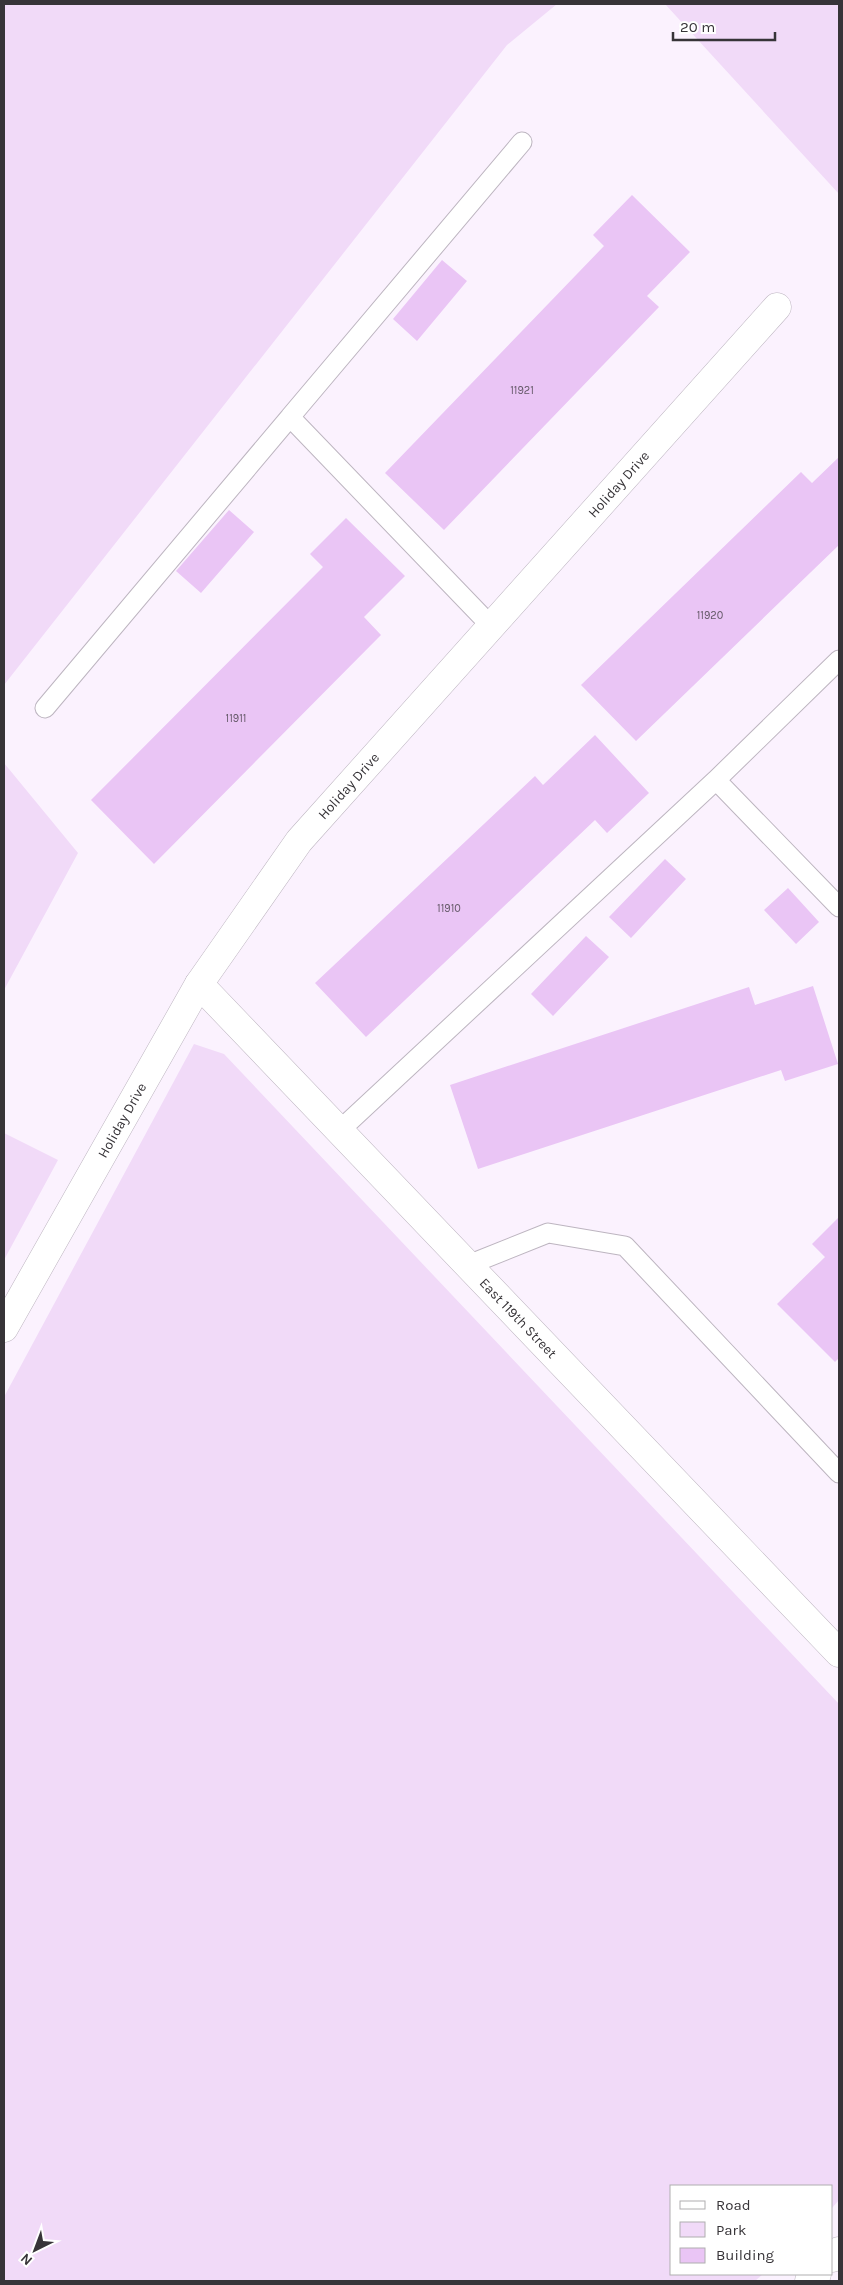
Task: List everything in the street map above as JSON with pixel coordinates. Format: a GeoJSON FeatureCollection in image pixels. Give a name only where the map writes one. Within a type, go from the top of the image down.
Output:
{"type":"FeatureCollection","features":[{"type":"Feature","properties":{"kind":"street","name":"Holiday Drive"},"geometry":{"type":"LineString","coordinates":[[4,1328],[199,984],[299,841],[777,307]]}},
{"type":"Feature","properties":{"kind":"street","name":"East 119th Street"},"geometry":{"type":"LineString","coordinates":[[199,984],[839,1653]]}},
{"type":"Feature","properties":{"kind":"lane"},"geometry":{"type":"LineString","coordinates":[[45,708],[522,142]]}},
{"type":"Feature","properties":{"kind":"lane"},"geometry":{"type":"LineString","coordinates":[[290,417],[491,626]]}},
{"type":"Feature","properties":{"kind":"lane"},"geometry":{"type":"LineString","coordinates":[[339,1131],[716,780],[839,660]]}},
{"type":"Feature","properties":{"kind":"lane"},"geometry":{"type":"LineString","coordinates":[[716,780],[839,908]]}},
{"type":"Feature","properties":{"kind":"lane"},"geometry":{"type":"LineString","coordinates":[[468,1265],[548,1233],[625,1246],[839,1473]]}},
{"type":"Feature","properties":{"kind":"green space"},"geometry":{"type":"Polygon","coordinates":[[[4,4],[557,4],[507,45],[4,685],[4,4]]]}},
{"type":"Feature","properties":{"kind":"green space"},"geometry":{"type":"Polygon","coordinates":[[[665,4],[839,4],[839,194],[665,4]]]}},
{"type":"Feature","properties":{"kind":"green space"},"geometry":{"type":"Polygon","coordinates":[[[4,763],[78,853],[4,990],[4,763]]]}},
{"type":"Feature","properties":{"kind":"green space"},"geometry":{"type":"Polygon","coordinates":[[[194,1044],[224,1054],[839,1704],[839,2200],[833,2207],[833,2185],[670,2185],[670,2275],[762,2275],[755,2281],[4,2281],[4,1397],[194,1044]]]}},
{"type":"Feature","properties":{"kind":"green space"},"geometry":{"type":"Polygon","coordinates":[[[4,1133],[58,1160],[4,1260],[4,1133]]]}},
{"type":"Feature","properties":{"kind":"building"},"geometry":{"type":"Polygon","coordinates":[[[632,195],[690,252],[647,296],[659,307],[444,530],[385,473],[604,246],[593,235],[632,195]]]}},
{"type":"Feature","properties":{"kind":"building"},"geometry":{"type":"Polygon","coordinates":[[[442,260],[467,281],[417,341],[393,319],[442,260]]]}},
{"type":"Feature","properties":{"kind":"building"},"geometry":{"type":"Polygon","coordinates":[[[839,457],[839,545],[636,741],[581,685],[801,472],[812,483],[839,457]]]}},
{"type":"Feature","properties":{"kind":"building"},"geometry":{"type":"Polygon","coordinates":[[[229,510],[254,532],[201,593],[176,571],[229,510]]]}},
{"type":"Feature","properties":{"kind":"building"},"geometry":{"type":"Polygon","coordinates":[[[346,518],[405,576],[364,617],[381,635],[154,864],[91,800],[323,567],[310,554],[346,518]]]}},
{"type":"Feature","properties":{"kind":"building"},"geometry":{"type":"Polygon","coordinates":[[[595,735],[649,793],[607,833],[595,820],[366,1037],[315,983],[535,776],[543,785],[595,735]]]}},
{"type":"Feature","properties":{"kind":"building"},"geometry":{"type":"Polygon","coordinates":[[[665,859],[686,879],[631,938],[609,917],[665,859]]]}},
{"type":"Feature","properties":{"kind":"building"},"geometry":{"type":"Polygon","coordinates":[[[788,888],[819,922],[796,944],[764,910],[788,888]]]}},
{"type":"Feature","properties":{"kind":"building"},"geometry":{"type":"Polygon","coordinates":[[[586,936],[609,957],[553,1016],[531,994],[586,936]]]}},
{"type":"Feature","properties":{"kind":"building"},"geometry":{"type":"Polygon","coordinates":[[[813,986],[838,1064],[785,1081],[781,1070],[478,1169],[450,1085],[749,987],[755,1005],[813,986]]]}},
{"type":"Feature","properties":{"kind":"building"},"geometry":{"type":"Polygon","coordinates":[[[839,1217],[839,1358],[835,1362],[777,1304],[825,1257],[812,1244],[839,1217]]]}}]}
